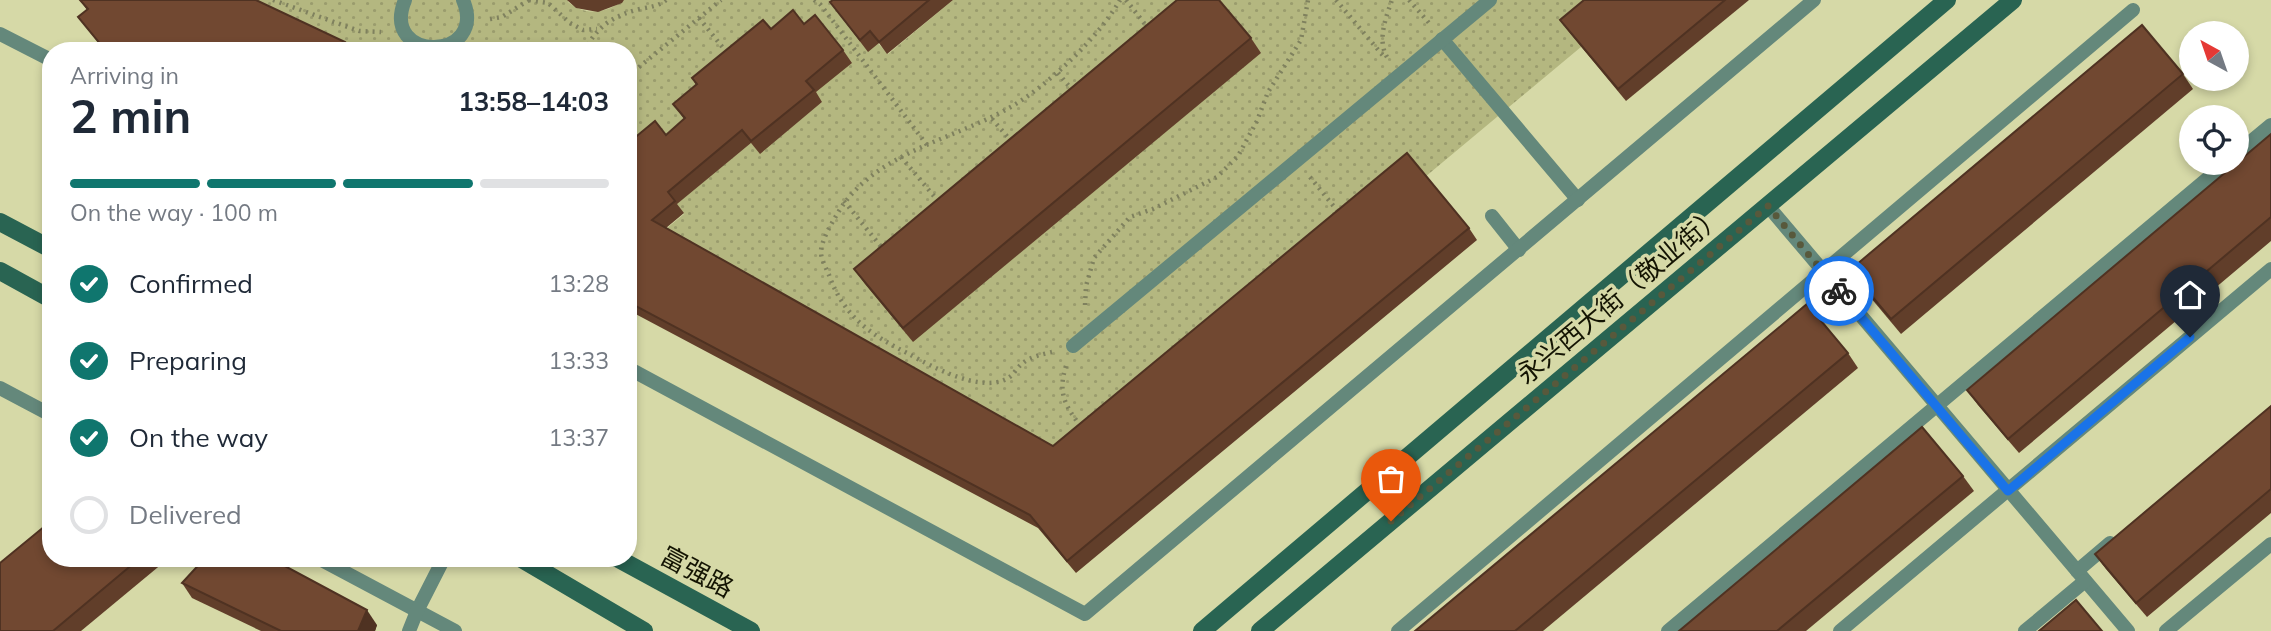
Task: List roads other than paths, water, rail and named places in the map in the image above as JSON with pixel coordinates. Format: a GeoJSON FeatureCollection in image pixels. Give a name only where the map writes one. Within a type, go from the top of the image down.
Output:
{"type":"FeatureCollection","features":[{"type":"Feature","properties":{"kind":"main road","name":"永兴西大街（敬业街）"},"geometry":{"type":"LineString","coordinates":[[1202,631],[1947,0]]}},
{"type":"Feature","properties":{"kind":"main road","name":"永兴西大街（敬业街）"},"geometry":{"type":"LineString","coordinates":[[1260,631],[2013,0]]}},
{"type":"Feature","properties":{"kind":"main road"},"geometry":{"type":"LineString","coordinates":[[0,222],[42,245]]}},
{"type":"Feature","properties":{"kind":"main road"},"geometry":{"type":"LineString","coordinates":[[0,271],[42,294]]}},
{"type":"Feature","properties":{"kind":"main road"},"geometry":{"type":"LineString","coordinates":[[535,567],[645,631]]}},
{"type":"Feature","properties":{"kind":"main road","name":"富强路"},"geometry":{"type":"LineString","coordinates":[[634,567],[751,631]]}},
{"type":"Feature","properties":{"kind":"lane"},"geometry":{"type":"LineString","coordinates":[[405,0],[401,13],[406,34],[412,42]]}},
{"type":"Feature","properties":{"kind":"lane"},"geometry":{"type":"LineString","coordinates":[[1073,346],[1490,0]]}},
{"type":"Feature","properties":{"kind":"lane"},"geometry":{"type":"LineString","coordinates":[[637,373],[1085,614],[1814,0]]}},
{"type":"Feature","properties":{"kind":"lane"},"geometry":{"type":"LineString","coordinates":[[454,42],[466,23],[465,6]]}},
{"type":"Feature","properties":{"kind":"lane"},"geometry":{"type":"LineString","coordinates":[[1398,631],[2133,10]]}},
{"type":"Feature","properties":{"kind":"lane"},"geometry":{"type":"LineString","coordinates":[[0,34],[42,55]]}},
{"type":"Feature","properties":{"kind":"lane"},"geometry":{"type":"LineString","coordinates":[[1443,39],[1578,200]]}},
{"type":"Feature","properties":{"kind":"lane"},"geometry":{"type":"LineString","coordinates":[[2249,143],[2271,125]]}},
{"type":"Feature","properties":{"kind":"lane"},"geometry":{"type":"LineString","coordinates":[[1668,631],[2212,175]]}},
{"type":"Feature","properties":{"kind":"lane"},"geometry":{"type":"LineString","coordinates":[[1768,206],[2128,631]]}},
{"type":"Feature","properties":{"kind":"lane"},"geometry":{"type":"LineString","coordinates":[[1492,216],[1519,250]]}},
{"type":"Feature","properties":{"kind":"lane"},"geometry":{"type":"LineString","coordinates":[[1840,631],[2271,269]]}},
{"type":"Feature","properties":{"kind":"lane"},"geometry":{"type":"LineString","coordinates":[[0,388],[42,410]]}},
{"type":"Feature","properties":{"kind":"lane"},"geometry":{"type":"LineString","coordinates":[[2025,631],[2118,537]]}},
{"type":"Feature","properties":{"kind":"lane"},"geometry":{"type":"LineString","coordinates":[[2166,631],[2271,544]]}},
{"type":"Feature","properties":{"kind":"lane"},"geometry":{"type":"LineString","coordinates":[[335,567],[455,631]]}},
{"type":"Feature","properties":{"kind":"lane"},"geometry":{"type":"LineString","coordinates":[[409,631],[416,611],[439,567]]}}]}
